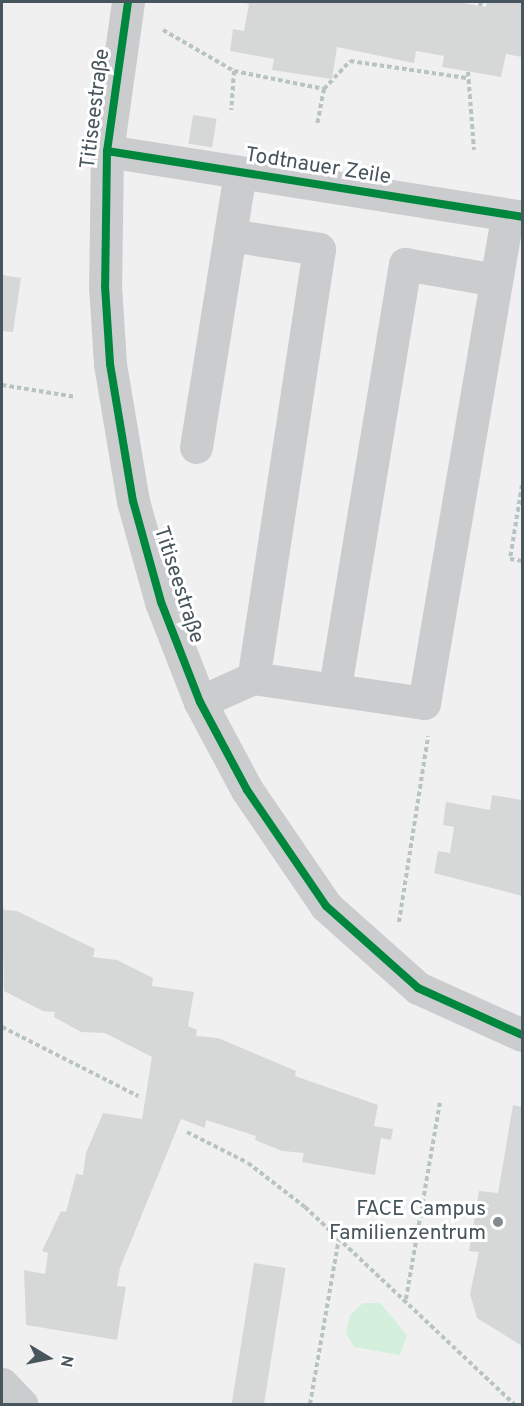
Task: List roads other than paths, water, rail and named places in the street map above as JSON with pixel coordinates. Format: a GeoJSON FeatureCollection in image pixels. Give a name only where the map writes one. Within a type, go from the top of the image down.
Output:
{"type":"FeatureCollection","features":[{"type":"Feature","properties":{"kind":"street","name":"Titiseestraße"},"geometry":{"type":"LineString","coordinates":[[128,2],[107,151],[105,286],[118,410],[133,501],[160,602],[200,702],[252,798],[326,906],[418,988],[522,1035]]}},
{"type":"Feature","properties":{"kind":"street","name":"Todtnauer Zeile"},"geometry":{"type":"LineString","coordinates":[[107,151],[515,217]]}},
{"type":"Feature","properties":{"kind":"street"},"geometry":{"type":"LineString","coordinates":[[195,447],[240,173]]}},
{"type":"Feature","properties":{"kind":"street"},"geometry":{"type":"LineString","coordinates":[[200,702],[253,678],[335,687],[424,703],[496,280],[515,217]]}},
{"type":"Feature","properties":{"kind":"street"},"geometry":{"type":"LineString","coordinates":[[230,235],[319,249],[253,678]]}},
{"type":"Feature","properties":{"kind":"street"},"geometry":{"type":"LineString","coordinates":[[335,687],[405,264],[496,280]]}},
{"type":"Feature","properties":{"kind":"street"},"geometry":{"type":"LineString","coordinates":[[2,1383],[21,1404]]}},
{"type":"Feature","properties":{"kind":"place","name":"FACE Campus Familienzentrum"},"geometry":{"type":"Point","coordinates":[498,1222]}}]}
